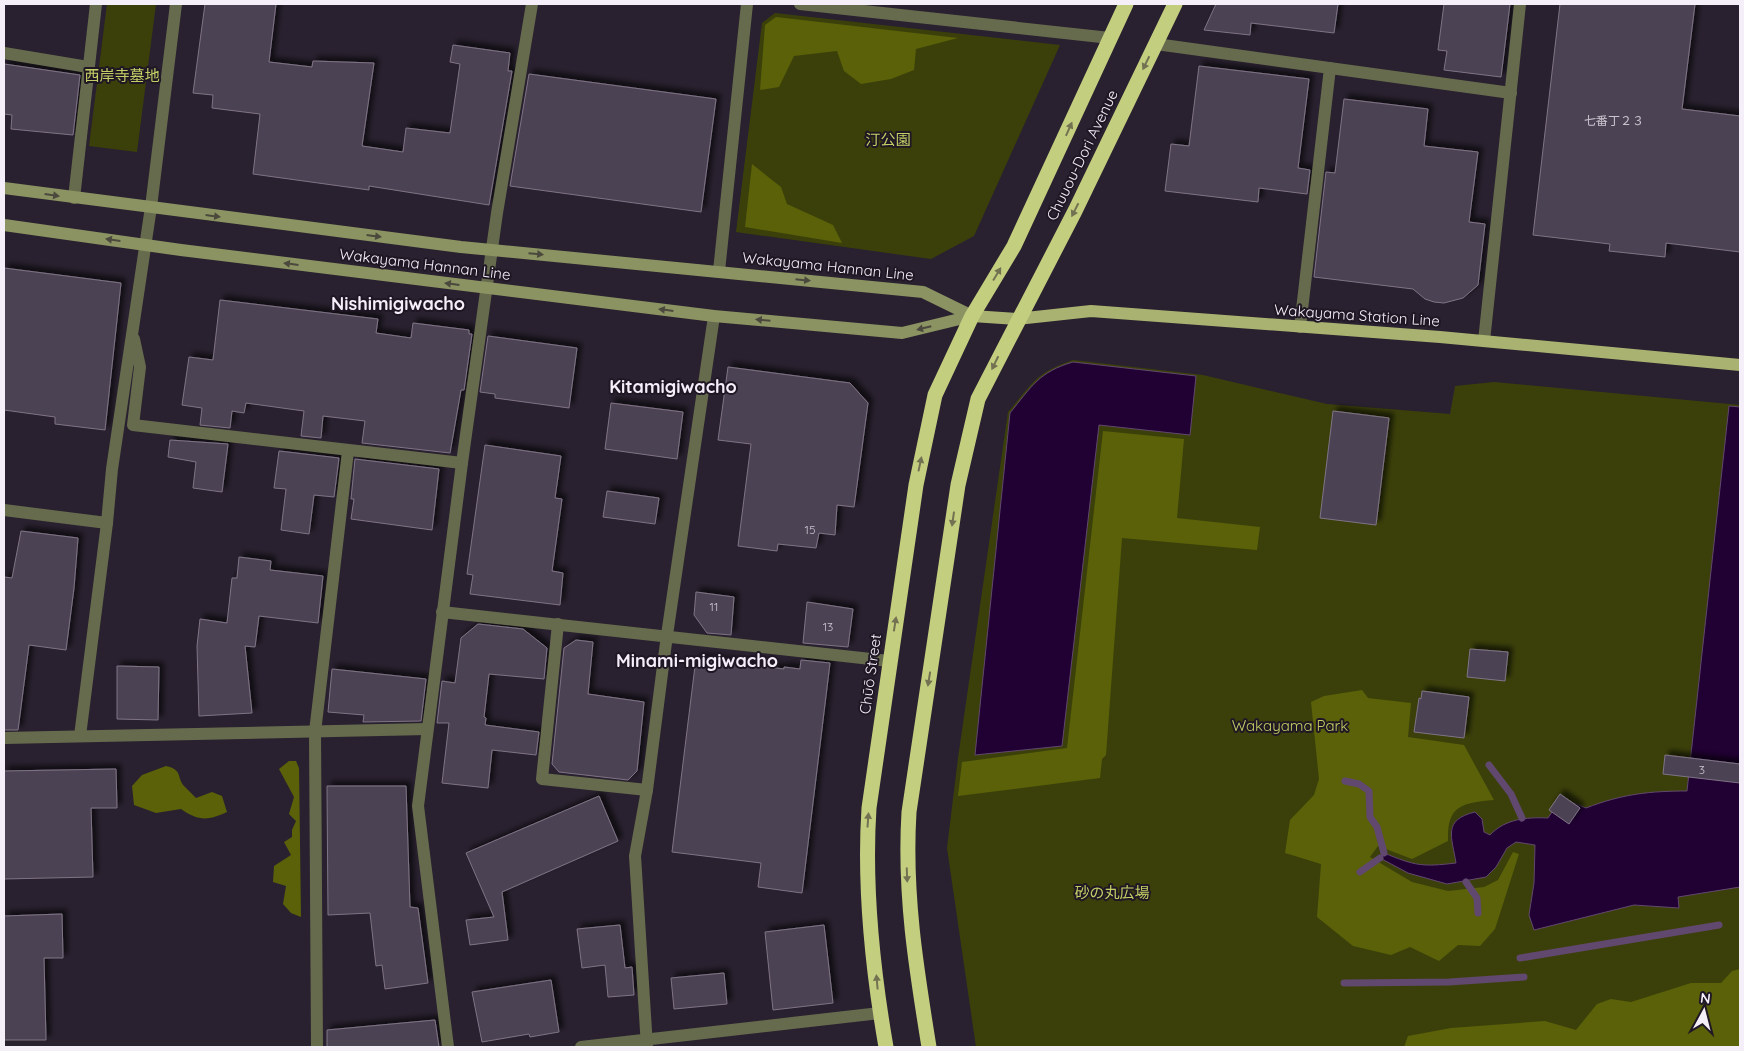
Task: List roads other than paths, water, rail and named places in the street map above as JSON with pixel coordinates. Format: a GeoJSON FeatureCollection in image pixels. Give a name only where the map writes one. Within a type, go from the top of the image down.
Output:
{"type":"FeatureCollection","features":[{"type":"Feature","properties":{"kind":"highway","name":"Chuuou-Dori Avenue"},"geometry":{"type":"LineString","coordinates":[[972,316],[1014,246],[1126,4]]}},
{"type":"Feature","properties":{"kind":"highway","name":"Chuuou-Dori Avenue"},"geometry":{"type":"LineString","coordinates":[[1017,319],[1075,211],[1175,4]]}},
{"type":"Feature","properties":{"kind":"highway","name":"Chūō Street"},"geometry":{"type":"LineString","coordinates":[[886,1047],[880,1013],[866,854],[868,808],[916,485],[935,395],[972,316]]}},
{"type":"Feature","properties":{"kind":"highway"},"geometry":{"type":"LineString","coordinates":[[929,1047],[908,902],[906,856],[909,812],[958,485],[978,399],[1017,319]]}},
{"type":"Feature","properties":{"kind":"main road","name":"Wakayama Hannan Line"},"geometry":{"type":"LineString","coordinates":[[4,188],[492,250],[923,292],[972,316]]}},
{"type":"Feature","properties":{"kind":"main road","name":"Wakayama Hannan Line"},"geometry":{"type":"LineString","coordinates":[[4,226],[714,316],[902,333],[972,316]]}},
{"type":"Feature","properties":{"kind":"main road","name":"Wakayama Station Line"},"geometry":{"type":"LineString","coordinates":[[972,316],[1017,319],[1091,311],[1484,341],[1740,365]]}},
{"type":"Feature","properties":{"kind":"street"},"geometry":{"type":"LineString","coordinates":[[74,198],[96,4]]}},
{"type":"Feature","properties":{"kind":"street"},"geometry":{"type":"LineString","coordinates":[[80,736],[112,469],[146,245],[176,4]]}},
{"type":"Feature","properties":{"kind":"street"},"geometry":{"type":"LineString","coordinates":[[448,1047],[418,806],[442,612],[492,250],[532,4]]}},
{"type":"Feature","properties":{"kind":"street"},"geometry":{"type":"LineString","coordinates":[[719,271],[747,4]]}},
{"type":"Feature","properties":{"kind":"street"},"geometry":{"type":"LineString","coordinates":[[800,4],[1110,38]]}},
{"type":"Feature","properties":{"kind":"street"},"geometry":{"type":"LineString","coordinates":[[1484,341],[1520,4]]}},
{"type":"Feature","properties":{"kind":"street"},"geometry":{"type":"LineString","coordinates":[[1156,44],[1511,93]]}},
{"type":"Feature","properties":{"kind":"street"},"geometry":{"type":"LineString","coordinates":[[4,54],[88,67]]}},
{"type":"Feature","properties":{"kind":"street"},"geometry":{"type":"LineString","coordinates":[[1300,327],[1330,68]]}},
{"type":"Feature","properties":{"kind":"street"},"geometry":{"type":"LineString","coordinates":[[646,1043],[635,856],[647,790],[667,635],[714,316]]}},
{"type":"Feature","properties":{"kind":"street"},"geometry":{"type":"LineString","coordinates":[[132,332],[140,367],[133,425],[462,463]]}},
{"type":"Feature","properties":{"kind":"street"},"geometry":{"type":"LineString","coordinates":[[317,1047],[315,732],[348,451]]}},
{"type":"Feature","properties":{"kind":"street"},"geometry":{"type":"LineString","coordinates":[[4,510],[107,523]]}},
{"type":"Feature","properties":{"kind":"street"},"geometry":{"type":"LineString","coordinates":[[442,612],[667,635],[889,661]]}},
{"type":"Feature","properties":{"kind":"street"},"geometry":{"type":"LineString","coordinates":[[558,624],[542,779],[647,790]]}},
{"type":"Feature","properties":{"kind":"street"},"geometry":{"type":"LineString","coordinates":[[4,738],[427,729]]}},
{"type":"Feature","properties":{"kind":"street"},"geometry":{"type":"LineString","coordinates":[[581,1047],[646,1043],[880,1013]]}},
{"type":"Feature","properties":{"kind":"waterway"},"geometry":{"type":"LineString","coordinates":[[1489,765],[1511,794],[1522,818]]}},
{"type":"Feature","properties":{"kind":"waterway"},"geometry":{"type":"LineString","coordinates":[[1345,781],[1359,784],[1369,791],[1370,817],[1377,827],[1384,853]]}},
{"type":"Feature","properties":{"kind":"waterway"},"geometry":{"type":"LineString","coordinates":[[1360,872],[1380,858]]}},
{"type":"Feature","properties":{"kind":"waterway"},"geometry":{"type":"LineString","coordinates":[[1466,882],[1477,898],[1478,913]]}},
{"type":"Feature","properties":{"kind":"waterway"},"geometry":{"type":"LineString","coordinates":[[1520,958],[1719,925]]}},
{"type":"Feature","properties":{"kind":"waterway"},"geometry":{"type":"LineString","coordinates":[[1344,983],[1449,982],[1524,977]]}},
{"type":"Feature","properties":{"kind":"district","name":"Nishimigiwacho"},"geometry":{"type":"Point","coordinates":[398,303]}},
{"type":"Feature","properties":{"kind":"district","name":"Kitamigiwacho"},"geometry":{"type":"Point","coordinates":[673,386]}},
{"type":"Feature","properties":{"kind":"district","name":"Minami-migiwacho"},"geometry":{"type":"Point","coordinates":[697,660]}},
{"type":"Feature","properties":{"kind":"park label","name":"西岸寺墓地"},"geometry":{"type":"Point","coordinates":[122,75]}},
{"type":"Feature","properties":{"kind":"park label","name":"汀公園"},"geometry":{"type":"Point","coordinates":[888,139]}},
{"type":"Feature","properties":{"kind":"park label","name":"Wakayama Park"},"geometry":{"type":"Point","coordinates":[1290,725]}},
{"type":"Feature","properties":{"kind":"park label","name":"砂の丸広場"},"geometry":{"type":"Point","coordinates":[1112,892]}}]}
